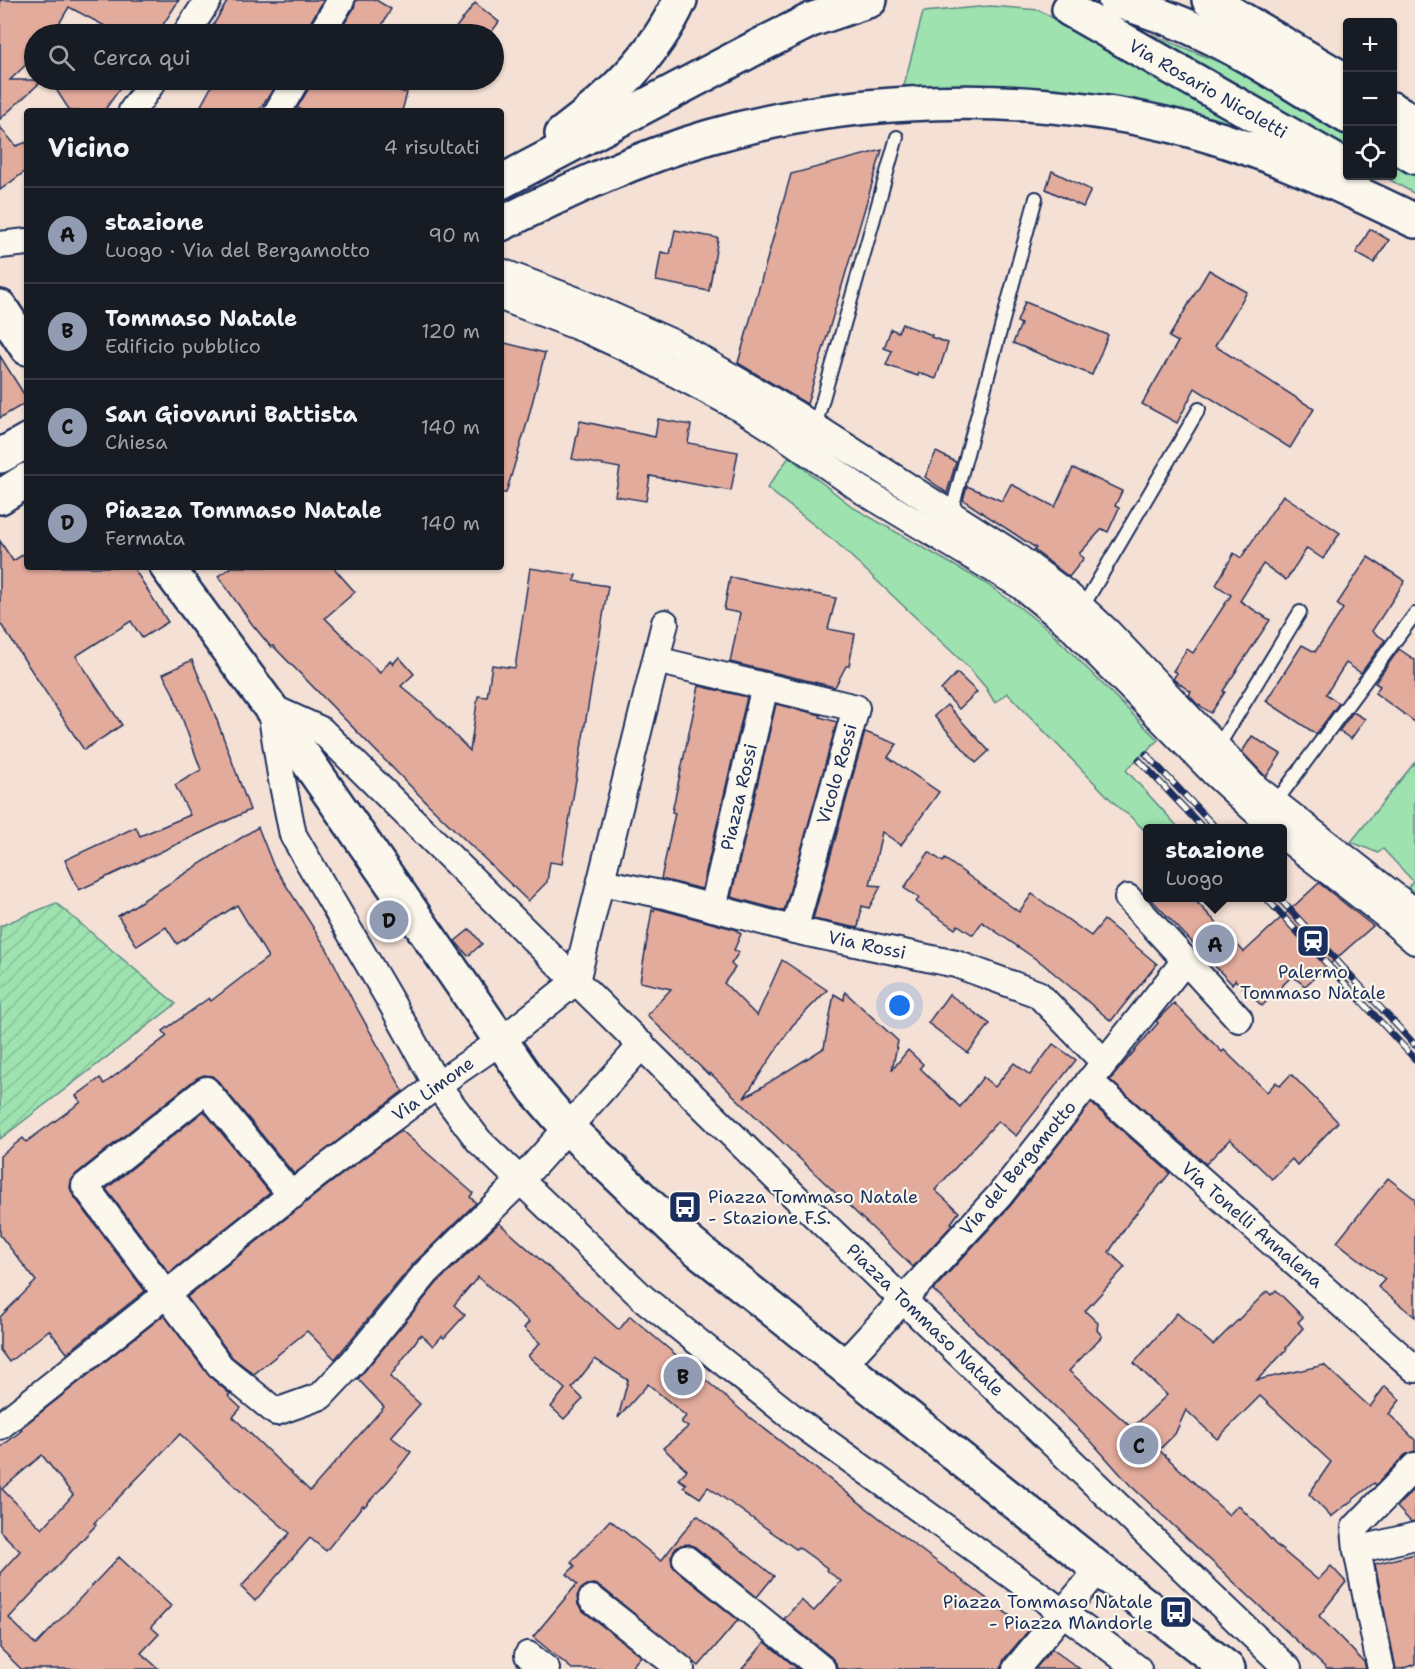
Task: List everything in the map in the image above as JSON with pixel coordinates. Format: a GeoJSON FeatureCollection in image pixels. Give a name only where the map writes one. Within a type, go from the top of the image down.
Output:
{"type":"FeatureCollection","features":[{"type":"Feature","properties":{"kind":"main road"},"geometry":{"type":"LineString","coordinates":[[504,179],[579,122],[617,88],[659,39],[672,19],[680,0]]}},
{"type":"Feature","properties":{"kind":"main road"},"geometry":{"type":"LineString","coordinates":[[504,179],[812,20],[870,0]]}},
{"type":"Feature","properties":{"kind":"main road"},"geometry":{"type":"LineString","coordinates":[[1115,0],[1148,10],[1197,30],[1246,56],[1343,115]]}},
{"type":"Feature","properties":{"kind":"main road"},"geometry":{"type":"LineString","coordinates":[[1209,0],[1343,80]]}},
{"type":"Feature","properties":{"kind":"main road","name":"Via Rosario Nicoletti"},"geometry":{"type":"LineString","coordinates":[[1069,9],[1343,166]]}},
{"type":"Feature","properties":{"kind":"main road"},"geometry":{"type":"LineString","coordinates":[[504,223],[596,179],[708,137],[830,111],[894,105],[993,103],[1050,107],[1165,124],[1232,143],[1348,189],[1415,221]]}},
{"type":"Feature","properties":{"kind":"main road"},"geometry":{"type":"LineString","coordinates":[[1397,112],[1415,122]]}},
{"type":"Feature","properties":{"kind":"main road"},"geometry":{"type":"LineString","coordinates":[[1397,146],[1415,157]]}},
{"type":"Feature","properties":{"kind":"main road"},"geometry":{"type":"LineString","coordinates":[[1366,180],[1415,209]]}},
{"type":"Feature","properties":{"kind":"main road"},"geometry":{"type":"LineString","coordinates":[[0,307],[24,343]]}},
{"type":"Feature","properties":{"kind":"main road"},"geometry":{"type":"LineString","coordinates":[[0,455],[24,443]]}},
{"type":"Feature","properties":{"kind":"main road"},"geometry":{"type":"LineString","coordinates":[[0,495],[24,481]]}},
{"type":"Feature","properties":{"kind":"main road"},"geometry":{"type":"LineString","coordinates":[[169,570],[270,707],[536,1090],[568,1128],[688,1242],[1228,1669]]}},
{"type":"Feature","properties":{"kind":"street"},"geometry":{"type":"LineString","coordinates":[[192,24],[208,0]]}},
{"type":"Feature","properties":{"kind":"street"},"geometry":{"type":"LineString","coordinates":[[327,24],[341,0]]}},
{"type":"Feature","properties":{"kind":"street"},"geometry":{"type":"LineString","coordinates":[[134,108],[147,90]]}},
{"type":"Feature","properties":{"kind":"street"},"geometry":{"type":"LineString","coordinates":[[280,108],[290,90]]}},
{"type":"Feature","properties":{"kind":"street"},"geometry":{"type":"LineString","coordinates":[[0,245],[24,242]]}},
{"type":"Feature","properties":{"kind":"street"},"geometry":{"type":"LineString","coordinates":[[504,273],[580,302],[675,344],[815,427],[1022,561],[1082,608],[1108,632],[1248,781],[1415,912]]}},
{"type":"Feature","properties":{"kind":"street"},"geometry":{"type":"LineString","coordinates":[[504,298],[587,330],[635,352],[744,410],[805,449],[864,492],[1020,585],[1068,624],[1214,773],[1270,824]]}},
{"type":"Feature","properties":{"kind":"street"},"geometry":{"type":"LineString","coordinates":[[576,981],[665,623]]}},
{"type":"Feature","properties":{"kind":"street"},"geometry":{"type":"LineString","coordinates":[[656,660],[765,686]]}},
{"type":"Feature","properties":{"kind":"street","name":"Piazza Rossi"},"geometry":{"type":"LineString","coordinates":[[713,908],[765,686]]}},
{"type":"Feature","properties":{"kind":"street","name":"Vicolo Rossi"},"geometry":{"type":"LineString","coordinates":[[765,686],[856,708],[794,930]]}},
{"type":"Feature","properties":{"kind":"street"},"geometry":{"type":"LineString","coordinates":[[270,707],[293,835],[437,1085],[479,1141],[643,1298],[778,1407],[1138,1669]]}},
{"type":"Feature","properties":{"kind":"street","name":"Piazza Tommaso Natale"},"geometry":{"type":"LineString","coordinates":[[270,707],[321,730],[904,1300],[1288,1669]]}},
{"type":"Feature","properties":{"kind":"street"},"geometry":{"type":"LineString","coordinates":[[1287,839],[1415,941]]}},
{"type":"Feature","properties":{"kind":"street","name":"Via Rossi"},"geometry":{"type":"LineString","coordinates":[[601,882],[665,895],[794,930],[956,964],[1038,994],[1097,1072]]}},
{"type":"Feature","properties":{"kind":"street"},"geometry":{"type":"LineString","coordinates":[[1128,898],[1184,962],[1239,1019]]}},
{"type":"Feature","properties":{"kind":"street","name":"Via del Bergamotto"},"geometry":{"type":"LineString","coordinates":[[842,1366],[999,1196],[1184,962]]}},
{"type":"Feature","properties":{"kind":"street","name":"Via Limone"},"geometry":{"type":"LineString","coordinates":[[0,1426],[291,1196],[437,1085],[501,1041],[576,981]]}},
{"type":"Feature","properties":{"kind":"street"},"geometry":{"type":"LineString","coordinates":[[291,1196],[206,1090],[85,1186],[221,1367],[276,1412],[321,1396],[353,1362],[426,1273],[520,1181],[642,1045]]}},
{"type":"Feature","properties":{"kind":"street","name":"Via Tonelli Annalena"},"geometry":{"type":"LineString","coordinates":[[1097,1072],[1415,1369]]}},
{"type":"Feature","properties":{"kind":"street"},"geometry":{"type":"LineString","coordinates":[[1381,1669],[1355,1528],[1415,1466]]}},
{"type":"Feature","properties":{"kind":"street"},"geometry":{"type":"LineString","coordinates":[[1358,1550],[1415,1536]]}},
{"type":"Feature","properties":{"kind":"street"},"geometry":{"type":"LineString","coordinates":[[686,1559],[822,1669]]}},
{"type":"Feature","properties":{"kind":"street"},"geometry":{"type":"LineString","coordinates":[[1016,1669],[1099,1569]]}},
{"type":"Feature","properties":{"kind":"street"},"geometry":{"type":"LineString","coordinates":[[592,1599],[681,1669]]}},
{"type":"Feature","properties":{"kind":"lane"},"geometry":{"type":"LineString","coordinates":[[815,427],[897,137]]}},
{"type":"Feature","properties":{"kind":"lane"},"geometry":{"type":"LineString","coordinates":[[951,513],[1036,198]]}},
{"type":"Feature","properties":{"kind":"lane"},"geometry":{"type":"LineString","coordinates":[[1082,608],[1198,409]]}},
{"type":"Feature","properties":{"kind":"lane"},"geometry":{"type":"LineString","coordinates":[[1217,748],[1300,612]]}},
{"type":"Feature","properties":{"kind":"lane"},"geometry":{"type":"LineString","coordinates":[[1275,803],[1415,614]]}},
{"type":"Feature","properties":{"kind":"green space"},"geometry":{"type":"Polygon","coordinates":[[[990,6],[1039,10],[1286,150],[903,89],[923,12],[990,6]]]}},
{"type":"Feature","properties":{"kind":"green space"},"geometry":{"type":"Polygon","coordinates":[[[1153,35],[1226,65],[1343,132],[1343,152],[1157,45],[1153,35]]]}},
{"type":"Feature","properties":{"kind":"green space"},"geometry":{"type":"Polygon","coordinates":[[[1397,162],[1415,173],[1415,194],[1390,180],[1397,180],[1397,162]]]}},
{"type":"Feature","properties":{"kind":"green space"},"geometry":{"type":"Polygon","coordinates":[[[789,457],[854,508],[985,583],[1050,631],[1158,740],[1126,770],[1175,824],[1143,824],[1143,829],[1121,810],[1007,693],[995,703],[969,668],[837,543],[767,488],[789,457]]]}},
{"type":"Feature","properties":{"kind":"green space"},"geometry":{"type":"Polygon","coordinates":[[[1415,762],[1415,893],[1408,888],[1413,881],[1383,849],[1378,853],[1351,842],[1415,762]]]}},
{"type":"Feature","properties":{"kind":"green space"},"geometry":{"type":"Polygon","coordinates":[[[56,903],[176,1004],[0,1139],[0,926],[56,903]]]}},
{"type":"Feature","properties":{"kind":"building"},"geometry":{"type":"Polygon","coordinates":[[[0,0],[179,0],[163,24],[101,24],[69,7],[59,24],[24,24],[24,67],[10,80],[24,80],[24,90],[32,90],[0,119],[0,0]]]}},
{"type":"Feature","properties":{"kind":"building"},"geometry":{"type":"Polygon","coordinates":[[[228,0],[324,0],[309,24],[214,24],[228,0]]]}},
{"type":"Feature","properties":{"kind":"building"},"geometry":{"type":"Polygon","coordinates":[[[356,0],[376,0],[391,9],[383,24],[344,24],[356,0]]]}},
{"type":"Feature","properties":{"kind":"building"},"geometry":{"type":"Polygon","coordinates":[[[475,3],[499,22],[498,24],[459,24],[475,3]]]}},
{"type":"Feature","properties":{"kind":"building"},"geometry":{"type":"Polygon","coordinates":[[[56,90],[119,90],[106,108],[68,108],[56,90]]]}},
{"type":"Feature","properties":{"kind":"building"},"geometry":{"type":"Polygon","coordinates":[[[210,90],[273,90],[261,108],[200,108],[210,90]]]}},
{"type":"Feature","properties":{"kind":"building"},"geometry":{"type":"Polygon","coordinates":[[[308,90],[395,90],[407,93],[403,108],[297,108],[308,90]]]}},
{"type":"Feature","properties":{"kind":"building"},"geometry":{"type":"Polygon","coordinates":[[[0,127],[16,146],[24,143],[24,172],[0,190],[0,127]]]}},
{"type":"Feature","properties":{"kind":"building"},"geometry":{"type":"Polygon","coordinates":[[[882,150],[807,404],[738,363],[791,174],[882,150]]]}},
{"type":"Feature","properties":{"kind":"building"},"geometry":{"type":"Polygon","coordinates":[[[1052,171],[1091,190],[1083,207],[1046,189],[1052,171]]]}},
{"type":"Feature","properties":{"kind":"building"},"geometry":{"type":"Polygon","coordinates":[[[1370,229],[1389,240],[1374,263],[1356,253],[1370,229]]]}},
{"type":"Feature","properties":{"kind":"building"},"geometry":{"type":"Polygon","coordinates":[[[675,230],[718,238],[709,291],[656,281],[661,252],[670,254],[675,230]]]}},
{"type":"Feature","properties":{"kind":"building"},"geometry":{"type":"Polygon","coordinates":[[[1209,270],[1247,292],[1215,346],[1314,409],[1290,448],[1195,388],[1177,423],[1142,404],[1178,342],[1169,337],[1209,270]]]}},
{"type":"Feature","properties":{"kind":"building"},"geometry":{"type":"Polygon","coordinates":[[[1025,302],[1108,335],[1092,375],[1013,343],[1021,324],[1017,322],[1025,302]]]}},
{"type":"Feature","properties":{"kind":"building"},"geometry":{"type":"Polygon","coordinates":[[[902,324],[948,343],[936,379],[919,373],[918,376],[886,365],[892,351],[884,348],[891,329],[898,332],[902,324]]]}},
{"type":"Feature","properties":{"kind":"building"},"geometry":{"type":"Polygon","coordinates":[[[505,343],[545,353],[506,493],[504,493],[505,343]]]}},
{"type":"Feature","properties":{"kind":"building"},"geometry":{"type":"Polygon","coordinates":[[[0,356],[24,394],[24,404],[0,418],[0,356]]]}},
{"type":"Feature","properties":{"kind":"building"},"geometry":{"type":"Polygon","coordinates":[[[658,419],[691,425],[688,443],[738,452],[731,491],[650,476],[646,501],[615,496],[620,468],[572,459],[580,421],[655,437],[658,419]]]}},
{"type":"Feature","properties":{"kind":"building"},"geometry":{"type":"Polygon","coordinates":[[[936,452],[956,462],[947,493],[925,477],[936,452]]]}},
{"type":"Feature","properties":{"kind":"building"},"geometry":{"type":"Polygon","coordinates":[[[1073,468],[1122,491],[1115,506],[1119,508],[1108,532],[1102,529],[1079,554],[1084,558],[1069,577],[1034,550],[1036,548],[963,500],[967,486],[1002,501],[1011,484],[1055,507],[1073,468]]]}},
{"type":"Feature","properties":{"kind":"building"},"geometry":{"type":"Polygon","coordinates":[[[1283,495],[1340,533],[1323,559],[1307,548],[1286,580],[1263,564],[1240,601],[1270,620],[1211,713],[1196,703],[1189,695],[1191,692],[1173,679],[1177,673],[1173,671],[1187,649],[1193,653],[1231,595],[1216,585],[1234,553],[1241,558],[1283,495]]]}},
{"type":"Feature","properties":{"kind":"building"},"geometry":{"type":"Polygon","coordinates":[[[0,541],[13,561],[24,554],[24,570],[135,570],[168,622],[142,638],[131,621],[76,656],[122,725],[84,750],[0,623],[0,541]]]}},
{"type":"Feature","properties":{"kind":"building"},"geometry":{"type":"Polygon","coordinates":[[[1368,557],[1405,581],[1372,631],[1385,640],[1361,673],[1346,663],[1326,694],[1339,703],[1316,734],[1266,701],[1302,645],[1315,652],[1343,609],[1337,604],[1368,557]]]}},
{"type":"Feature","properties":{"kind":"building"},"geometry":{"type":"Polygon","coordinates":[[[530,568],[576,575],[574,581],[608,586],[562,864],[550,862],[547,882],[528,901],[427,803],[273,646],[271,647],[218,576],[227,570],[336,570],[355,592],[325,618],[380,673],[390,660],[393,664],[399,657],[414,674],[401,686],[433,713],[470,751],[478,696],[487,697],[492,665],[515,668],[530,568]]]}},
{"type":"Feature","properties":{"kind":"building"},"geometry":{"type":"Polygon","coordinates":[[[730,577],[836,598],[828,629],[855,634],[849,666],[846,666],[835,687],[730,662],[740,613],[724,610],[730,577]]]}},
{"type":"Feature","properties":{"kind":"building"},"geometry":{"type":"Polygon","coordinates":[[[1399,649],[1415,660],[1415,722],[1375,693],[1380,686],[1375,683],[1399,649]]]}},
{"type":"Feature","properties":{"kind":"building"},"geometry":{"type":"Polygon","coordinates":[[[192,660],[250,810],[79,890],[65,860],[136,827],[140,836],[190,815],[175,785],[201,770],[173,693],[163,674],[192,660]]]}},
{"type":"Feature","properties":{"kind":"building"},"geometry":{"type":"Polygon","coordinates":[[[957,673],[977,692],[959,709],[941,690],[957,673]]]}},
{"type":"Feature","properties":{"kind":"building"},"geometry":{"type":"Polygon","coordinates":[[[699,686],[747,697],[702,889],[661,879],[675,813],[672,812],[699,686]]]}},
{"type":"Feature","properties":{"kind":"building"},"geometry":{"type":"Polygon","coordinates":[[[776,704],[821,715],[820,717],[837,722],[784,911],[731,897],[776,704]]]}},
{"type":"Feature","properties":{"kind":"building"},"geometry":{"type":"Polygon","coordinates":[[[947,705],[989,751],[976,763],[934,716],[947,705]]]}},
{"type":"Feature","properties":{"kind":"building"},"geometry":{"type":"Polygon","coordinates":[[[1353,712],[1365,719],[1351,739],[1339,731],[1353,712]]]}},
{"type":"Feature","properties":{"kind":"building"},"geometry":{"type":"Polygon","coordinates":[[[865,732],[897,744],[888,757],[939,792],[901,845],[882,832],[870,885],[881,886],[869,908],[862,906],[858,928],[813,919],[865,732]]]}},
{"type":"Feature","properties":{"kind":"building"},"geometry":{"type":"Polygon","coordinates":[[[1252,736],[1281,754],[1266,777],[1242,752],[1252,736]]]}},
{"type":"Feature","properties":{"kind":"building"},"geometry":{"type":"Polygon","coordinates":[[[258,827],[273,865],[327,949],[403,1091],[294,1174],[218,1081],[212,1076],[204,1075],[197,1078],[76,1174],[71,1181],[70,1188],[73,1195],[145,1291],[67,1353],[49,1330],[9,1362],[0,1350],[0,1317],[36,1281],[0,1235],[0,1156],[23,1138],[26,1142],[81,1102],[76,1096],[100,1078],[104,1084],[167,1036],[163,1031],[209,998],[211,1001],[268,957],[237,905],[177,944],[166,927],[137,946],[118,916],[258,827]]]}},
{"type":"Feature","properties":{"kind":"building"},"geometry":{"type":"Polygon","coordinates":[[[929,852],[943,862],[945,859],[1019,912],[1032,894],[1091,936],[1104,920],[1157,964],[1111,1021],[1043,964],[982,922],[973,935],[958,925],[955,929],[916,902],[919,898],[904,888],[929,852]]]}},
{"type":"Feature","properties":{"kind":"building"},"geometry":{"type":"Polygon","coordinates":[[[1319,883],[1373,926],[1305,986],[1292,976],[1262,1006],[1235,980],[1232,984],[1154,902],[1197,902],[1244,952],[1319,883]]]}},
{"type":"Feature","properties":{"kind":"building"},"geometry":{"type":"Polygon","coordinates":[[[655,908],[734,929],[741,934],[734,950],[739,952],[731,964],[735,968],[724,983],[757,1016],[782,960],[827,990],[792,1026],[744,1098],[824,1048],[834,994],[844,1000],[845,992],[898,1041],[892,1070],[908,1050],[923,1064],[920,1068],[960,1107],[983,1077],[995,1087],[1014,1063],[1030,1075],[1053,1044],[1076,1060],[1016,1136],[998,1121],[935,1190],[959,1212],[951,1223],[953,1224],[913,1267],[647,1015],[671,989],[640,982],[652,910],[654,911],[655,908]]]}},
{"type":"Feature","properties":{"kind":"building"},"geometry":{"type":"Polygon","coordinates":[[[470,929],[482,944],[468,956],[455,941],[470,929]]]}},
{"type":"Feature","properties":{"kind":"building"},"geometry":{"type":"Polygon","coordinates":[[[949,994],[990,1024],[968,1053],[928,1023],[949,994]]]}},
{"type":"Feature","properties":{"kind":"building"},"geometry":{"type":"Polygon","coordinates":[[[1174,1003],[1222,1052],[1224,1050],[1267,1092],[1276,1082],[1280,1086],[1291,1074],[1338,1122],[1297,1165],[1292,1159],[1272,1179],[1230,1139],[1206,1164],[1110,1080],[1158,1023],[1156,1021],[1174,1003]]]}},
{"type":"Feature","properties":{"kind":"building"},"geometry":{"type":"Polygon","coordinates":[[[1091,1103],[1170,1173],[1129,1222],[1109,1252],[1125,1267],[1085,1311],[1098,1323],[1097,1330],[1102,1336],[1069,1371],[1132,1428],[1167,1395],[1134,1363],[1177,1313],[1213,1345],[1267,1291],[1271,1295],[1276,1290],[1303,1317],[1298,1322],[1303,1328],[1287,1349],[1257,1380],[1324,1365],[1370,1407],[1385,1386],[1400,1400],[1389,1414],[1415,1440],[1415,1451],[1405,1455],[1376,1485],[1374,1483],[1331,1517],[1309,1494],[1331,1462],[1260,1396],[1217,1439],[1186,1410],[1175,1434],[1159,1450],[1229,1515],[1238,1505],[1275,1544],[1318,1580],[1331,1566],[1346,1582],[1319,1616],[1364,1662],[1366,1669],[1327,1669],[1130,1485],[1090,1440],[933,1290],[1011,1205],[1091,1103]]]}},
{"type":"Feature","properties":{"kind":"building"},"geometry":{"type":"Polygon","coordinates":[[[204,1111],[270,1193],[169,1273],[106,1189],[204,1111]]]}},
{"type":"Feature","properties":{"kind":"building"},"geometry":{"type":"Polygon","coordinates":[[[401,1130],[473,1193],[470,1197],[476,1203],[414,1263],[335,1359],[307,1331],[254,1374],[232,1357],[187,1297],[401,1130]]]}},
{"type":"Feature","properties":{"kind":"building"},"geometry":{"type":"Polygon","coordinates":[[[1388,1178],[1415,1199],[1415,1317],[1378,1287],[1385,1279],[1337,1242],[1388,1178]]]}},
{"type":"Feature","properties":{"kind":"building"},"geometry":{"type":"Polygon","coordinates":[[[499,1223],[619,1330],[630,1316],[748,1416],[913,1544],[1029,1630],[1004,1659],[1001,1669],[837,1669],[831,1657],[784,1619],[801,1600],[814,1611],[841,1581],[798,1547],[796,1549],[708,1487],[700,1498],[683,1487],[686,1484],[678,1479],[687,1470],[663,1448],[688,1427],[681,1422],[686,1416],[648,1384],[618,1418],[628,1380],[595,1359],[572,1388],[583,1399],[564,1419],[551,1407],[565,1389],[528,1356],[540,1343],[524,1328],[529,1322],[478,1277],[454,1305],[465,1315],[444,1338],[442,1336],[433,1346],[421,1334],[390,1377],[420,1404],[391,1437],[411,1452],[390,1479],[364,1507],[363,1505],[326,1551],[310,1538],[255,1601],[241,1587],[290,1533],[238,1489],[180,1434],[94,1523],[96,1525],[9,1618],[36,1645],[119,1557],[171,1606],[151,1627],[159,1634],[141,1653],[159,1669],[21,1669],[0,1648],[0,1573],[20,1551],[0,1531],[0,1448],[22,1430],[21,1428],[164,1315],[209,1376],[230,1394],[228,1396],[241,1408],[233,1417],[310,1491],[384,1407],[358,1379],[437,1283],[499,1223]],[[42,1455],[2,1489],[42,1529],[73,1495],[42,1455]]]}},
{"type":"Feature","properties":{"kind":"building"},"geometry":{"type":"Polygon","coordinates":[[[1415,1488],[1415,1521],[1411,1522],[1397,1507],[1415,1488]]]}},
{"type":"Feature","properties":{"kind":"building"},"geometry":{"type":"Polygon","coordinates":[[[697,1515],[774,1576],[757,1597],[695,1547],[689,1544],[675,1549],[671,1557],[672,1565],[676,1570],[738,1620],[699,1666],[595,1584],[581,1589],[577,1596],[578,1605],[641,1656],[630,1669],[572,1669],[533,1637],[577,1584],[567,1574],[575,1566],[571,1562],[610,1520],[661,1561],[697,1515]]]}},
{"type":"Feature","properties":{"kind":"building"},"geometry":{"type":"Polygon","coordinates":[[[1415,1554],[1415,1664],[1396,1669],[1375,1564],[1415,1554]]]}},
{"type":"Feature","properties":{"kind":"building"},"geometry":{"type":"Polygon","coordinates":[[[765,1642],[798,1669],[742,1669],[765,1642]]]}},
{"type":"Feature","properties":{"kind":"building"},"geometry":{"type":"Polygon","coordinates":[[[1052,1649],[1080,1669],[1035,1669],[1052,1649]]]}},
{"type":"Feature","properties":{"kind":"railway"},"geometry":{"type":"LineString","coordinates":[[1146,754],[1212,824]]}},
{"type":"Feature","properties":{"kind":"railway"},"geometry":{"type":"LineString","coordinates":[[1139,760],[1199,824]]}},
{"type":"Feature","properties":{"kind":"railway"},"geometry":{"type":"LineString","coordinates":[[1270,902],[1415,1059]]}},
{"type":"Feature","properties":{"kind":"railway"},"geometry":{"type":"LineString","coordinates":[[1283,902],[1415,1045]]}},
{"type":"Feature","properties":{"kind":"place","name":"Piazza Tommaso Natale"},"geometry":{"type":"Point","coordinates":[389,920]}},
{"type":"Feature","properties":{"kind":"place","name":"Palermo Tommaso Natale"},"geometry":{"type":"Point","coordinates":[1313,941]}},
{"type":"Feature","properties":{"kind":"place","name":"stazione"},"geometry":{"type":"Point","coordinates":[1215,944]}},
{"type":"Feature","properties":{"kind":"place","name":"Piazza Tommaso Natale - Stazione F.S."},"geometry":{"type":"Point","coordinates":[685,1207]}},
{"type":"Feature","properties":{"kind":"place","name":"Tommaso Natale"},"geometry":{"type":"Point","coordinates":[683,1376]}},
{"type":"Feature","properties":{"kind":"place","name":"San Giovanni Battista"},"geometry":{"type":"Point","coordinates":[1139,1445]}},
{"type":"Feature","properties":{"kind":"place","name":"Piazza Tommaso Natale - Piazza Mandorle"},"geometry":{"type":"Point","coordinates":[1176,1612]}}]}
